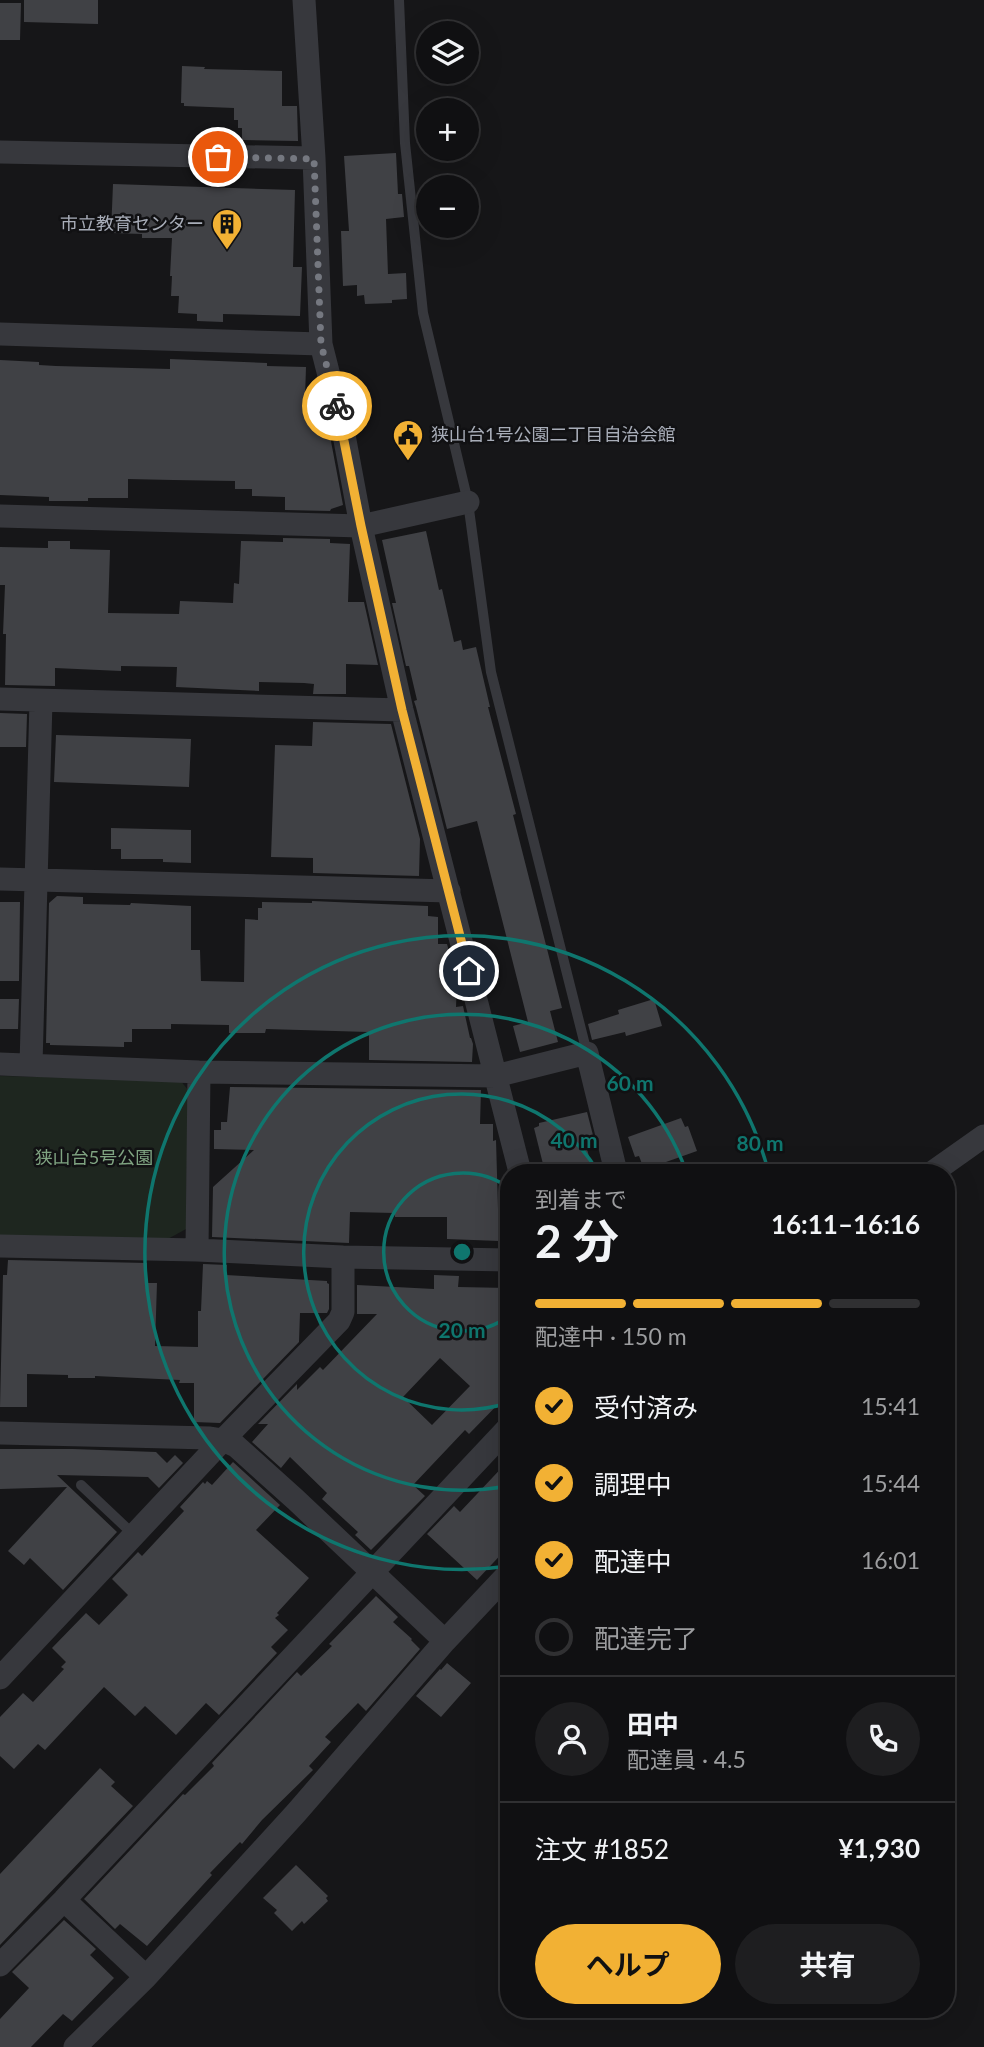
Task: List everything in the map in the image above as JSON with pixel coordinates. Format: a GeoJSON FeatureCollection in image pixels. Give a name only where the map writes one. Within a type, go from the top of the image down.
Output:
{"type":"FeatureCollection","features":[{"type":"Feature","properties":{"kind":"street"},"geometry":{"type":"LineString","coordinates":[[304,0],[314,159],[321,344],[344,435],[361,526],[402,710],[518,1164]]}},
{"type":"Feature","properties":{"kind":"street"},"geometry":{"type":"LineString","coordinates":[[0,152],[314,159]]}},
{"type":"Feature","properties":{"kind":"street"},"geometry":{"type":"LineString","coordinates":[[0,334],[321,344]]}},
{"type":"Feature","properties":{"kind":"street"},"geometry":{"type":"LineString","coordinates":[[0,516],[361,526],[468,502]]}},
{"type":"Feature","properties":{"kind":"street"},"geometry":{"type":"LineString","coordinates":[[0,699],[402,710]]}},
{"type":"Feature","properties":{"kind":"street"},"geometry":{"type":"LineString","coordinates":[[32,1065],[41,701]]}},
{"type":"Feature","properties":{"kind":"street"},"geometry":{"type":"LineString","coordinates":[[0,879],[449,891]]}},
{"type":"Feature","properties":{"kind":"street"},"geometry":{"type":"LineString","coordinates":[[0,1064],[199,1072],[496,1076],[587,1053],[614,1164]]}},
{"type":"Feature","properties":{"kind":"street"},"geometry":{"type":"LineString","coordinates":[[197,1250],[199,1072]]}},
{"type":"Feature","properties":{"kind":"street"},"geometry":{"type":"LineString","coordinates":[[944,1164],[984,1136]]}},
{"type":"Feature","properties":{"kind":"street"},"geometry":{"type":"LineString","coordinates":[[0,1246],[500,1260]]}},
{"type":"Feature","properties":{"kind":"street"},"geometry":{"type":"LineString","coordinates":[[0,1678],[223,1440],[339,1321],[343,1312],[344,1257]]}},
{"type":"Feature","properties":{"kind":"street"},"geometry":{"type":"LineString","coordinates":[[0,1433],[210,1438],[236,1446],[306,1508],[445,1641]]}},
{"type":"Feature","properties":{"kind":"street"},"geometry":{"type":"LineString","coordinates":[[0,1965],[500,1436]]}},
{"type":"Feature","properties":{"kind":"street"},"geometry":{"type":"LineString","coordinates":[[75,2047],[146,1977],[500,1583]]}},
{"type":"Feature","properties":{"kind":"street"},"geometry":{"type":"LineString","coordinates":[[64,1900],[146,1977]]}},
{"type":"Feature","properties":{"kind":"lane"},"geometry":{"type":"LineString","coordinates":[[399,0],[405,143],[423,313],[468,502],[491,672],[587,1053]]}},
{"type":"Feature","properties":{"kind":"lane"},"geometry":{"type":"LineString","coordinates":[[81,1485],[135,1535]]}},
{"type":"Feature","properties":{"kind":"green space","name":"狭山台5号公園"},"geometry":{"type":"Polygon","coordinates":[[[0,1076],[180,1080],[188,1090],[186,1229],[166,1240],[0,1235],[0,1076]]]}},
{"type":"Feature","properties":{"kind":"building"},"geometry":{"type":"Polygon","coordinates":[[[24,0],[98,0],[98,24],[24,22],[24,0]]]}},
{"type":"Feature","properties":{"kind":"building"},"geometry":{"type":"Polygon","coordinates":[[[0,3],[21,3],[20,40],[0,40],[0,3]]]}},
{"type":"Feature","properties":{"kind":"building"},"geometry":{"type":"Polygon","coordinates":[[[182,66],[282,71],[282,106],[297,106],[298,141],[242,140],[242,128],[238,128],[238,120],[234,120],[234,108],[184,106],[184,103],[181,103],[182,66]]]}},
{"type":"Feature","properties":{"kind":"building"},"geometry":{"type":"Polygon","coordinates":[[[396,153],[398,194],[402,194],[404,217],[386,219],[388,274],[406,273],[407,299],[392,300],[392,303],[365,304],[364,295],[357,296],[357,285],[343,286],[341,231],[349,231],[344,156],[396,153]]]}},
{"type":"Feature","properties":{"kind":"building","name":"市立教育センター"},"geometry":{"type":"Polygon","coordinates":[[[113,184],[295,190],[293,267],[302,267],[300,316],[223,314],[223,322],[197,321],[197,314],[178,313],[179,296],[171,296],[172,238],[142,238],[142,234],[111,233],[113,184]]]}},
{"type":"Feature","properties":{"kind":"building"},"geometry":{"type":"Polygon","coordinates":[[[170,359],[306,367],[305,398],[320,398],[319,435],[330,436],[343,505],[330,511],[285,510],[285,497],[252,496],[252,489],[235,489],[235,481],[128,479],[128,498],[88,498],[88,501],[49,501],[49,497],[0,495],[0,360],[39,362],[39,365],[56,366],[170,369],[170,359]]]}},
{"type":"Feature","properties":{"kind":"building"},"geometry":{"type":"Polygon","coordinates":[[[426,531],[454,642],[461,640],[463,650],[476,647],[488,707],[516,814],[513,815],[562,1008],[550,1011],[558,1042],[520,1052],[513,1026],[528,1022],[477,821],[447,829],[392,603],[396,603],[382,540],[426,531]]]}},
{"type":"Feature","properties":{"kind":"building"},"geometry":{"type":"Polygon","coordinates":[[[283,538],[330,539],[330,543],[350,544],[348,602],[364,602],[378,665],[346,664],[346,694],[313,694],[314,684],[304,683],[259,682],[259,691],[176,687],[177,667],[121,666],[121,671],[55,668],[55,686],[5,685],[5,585],[0,585],[0,547],[48,548],[48,541],[70,541],[70,549],[110,550],[108,613],[179,614],[180,601],[233,603],[234,583],[239,584],[241,541],[283,542],[283,538]]]}},
{"type":"Feature","properties":{"kind":"building"},"geometry":{"type":"Polygon","coordinates":[[[0,713],[27,714],[26,747],[0,747],[0,713]]]}},
{"type":"Feature","properties":{"kind":"building"},"geometry":{"type":"Polygon","coordinates":[[[313,722],[391,724],[420,839],[419,876],[313,873],[313,858],[271,857],[275,745],[312,746],[313,722]]]}},
{"type":"Feature","properties":{"kind":"building"},"geometry":{"type":"Polygon","coordinates":[[[56,735],[191,739],[189,787],[54,782],[56,735]]]}},
{"type":"Feature","properties":{"kind":"building"},"geometry":{"type":"Polygon","coordinates":[[[111,828],[191,830],[191,863],[163,862],[163,859],[121,859],[121,849],[111,849],[111,828]]]}},
{"type":"Feature","properties":{"kind":"building"},"geometry":{"type":"Polygon","coordinates":[[[57,896],[83,897],[83,904],[191,906],[191,950],[200,950],[201,981],[244,982],[245,919],[258,920],[258,908],[262,908],[262,902],[312,901],[428,906],[428,916],[438,917],[438,944],[447,944],[450,955],[449,982],[457,982],[456,1007],[463,1006],[473,1044],[472,1062],[369,1060],[369,1032],[266,1029],[265,1033],[229,1033],[229,1025],[171,1024],[171,1029],[132,1029],[132,1042],[124,1042],[124,1047],[50,1045],[46,1043],[49,903],[57,896]]]}},
{"type":"Feature","properties":{"kind":"building"},"geometry":{"type":"Polygon","coordinates":[[[0,902],[20,902],[19,981],[0,981],[0,902]]]}},
{"type":"Feature","properties":{"kind":"building"},"geometry":{"type":"Polygon","coordinates":[[[0,999],[19,999],[18,1029],[0,1029],[0,999]]]}},
{"type":"Feature","properties":{"kind":"building"},"geometry":{"type":"Polygon","coordinates":[[[654,999],[662,1026],[626,1036],[625,1032],[592,1040],[588,1024],[619,1014],[618,1010],[654,999]]]}},
{"type":"Feature","properties":{"kind":"building"},"geometry":{"type":"Polygon","coordinates":[[[230,1087],[481,1090],[480,1124],[493,1124],[493,1141],[496,1140],[499,1241],[447,1239],[447,1217],[395,1217],[395,1213],[350,1212],[349,1243],[212,1237],[213,1187],[254,1150],[214,1149],[214,1130],[221,1130],[221,1122],[227,1122],[230,1087]]]}},
{"type":"Feature","properties":{"kind":"building"},"geometry":{"type":"Polygon","coordinates":[[[587,1112],[595,1143],[586,1145],[591,1164],[543,1164],[534,1128],[539,1126],[539,1123],[587,1112]]]}},
{"type":"Feature","properties":{"kind":"building"},"geometry":{"type":"Polygon","coordinates":[[[681,1118],[685,1127],[688,1126],[697,1151],[666,1162],[667,1164],[642,1164],[639,1156],[635,1157],[628,1137],[681,1118]]]}},
{"type":"Feature","properties":{"kind":"building"},"geometry":{"type":"Polygon","coordinates":[[[8,1260],[147,1263],[146,1283],[157,1283],[155,1346],[198,1347],[198,1311],[201,1311],[203,1264],[227,1265],[226,1275],[327,1281],[329,1309],[327,1313],[300,1313],[299,1342],[220,1423],[194,1422],[194,1383],[179,1383],[180,1380],[95,1376],[68,1378],[68,1375],[27,1374],[27,1407],[0,1407],[3,1275],[7,1275],[8,1260]]]}},
{"type":"Feature","properties":{"kind":"building"},"geometry":{"type":"Polygon","coordinates":[[[434,1275],[459,1276],[458,1287],[500,1288],[500,1402],[469,1434],[465,1430],[413,1485],[425,1496],[371,1550],[355,1535],[358,1532],[322,1499],[327,1493],[290,1457],[281,1468],[252,1442],[268,1424],[258,1424],[297,1384],[297,1390],[320,1367],[323,1370],[377,1314],[357,1314],[357,1285],[434,1289],[434,1275]],[[440,1358],[403,1397],[432,1425],[470,1386],[440,1358]]]}},
{"type":"Feature","properties":{"kind":"building"},"geometry":{"type":"Polygon","coordinates":[[[0,1449],[156,1452],[167,1463],[175,1455],[183,1463],[159,1488],[148,1477],[57,1475],[117,1532],[63,1590],[30,1558],[24,1565],[8,1551],[67,1487],[0,1489],[0,1449]]]}},
{"type":"Feature","properties":{"kind":"building"},"geometry":{"type":"Polygon","coordinates":[[[233,1462],[280,1505],[256,1530],[309,1578],[277,1613],[279,1615],[275,1618],[288,1630],[271,1647],[277,1653],[219,1715],[206,1703],[176,1735],[145,1706],[135,1716],[104,1687],[45,1750],[38,1744],[14,1769],[0,1756],[0,1717],[23,1693],[33,1702],[64,1669],[61,1667],[66,1662],[52,1648],[86,1613],[99,1625],[128,1595],[112,1579],[138,1552],[142,1556],[184,1511],[180,1507],[203,1482],[205,1484],[207,1481],[212,1485],[233,1462]]]}},
{"type":"Feature","properties":{"kind":"building"},"geometry":{"type":"Polygon","coordinates":[[[500,1470],[500,1556],[477,1580],[427,1534],[454,1506],[460,1512],[500,1470]]]}},
{"type":"Feature","properties":{"kind":"building"},"geometry":{"type":"Polygon","coordinates":[[[376,1596],[398,1617],[393,1622],[420,1649],[366,1711],[358,1703],[325,1737],[331,1742],[309,1766],[313,1770],[262,1820],[242,1844],[240,1842],[210,1873],[212,1875],[147,1946],[120,1924],[115,1929],[84,1899],[183,1794],[214,1766],[212,1763],[297,1672],[301,1676],[376,1596]]]}},
{"type":"Feature","properties":{"kind":"building"},"geometry":{"type":"Polygon","coordinates":[[[447,1663],[471,1683],[441,1717],[416,1696],[447,1663]]]}},
{"type":"Feature","properties":{"kind":"building"},"geometry":{"type":"Polygon","coordinates":[[[100,1768],[115,1782],[111,1786],[133,1806],[0,1945],[0,1874],[100,1768]]]}},
{"type":"Feature","properties":{"kind":"building"},"geometry":{"type":"Polygon","coordinates":[[[296,1865],[328,1896],[328,1901],[304,1924],[302,1921],[292,1931],[274,1913],[277,1910],[263,1898],[296,1865]]]}},
{"type":"Feature","properties":{"kind":"building"},"geometry":{"type":"Polygon","coordinates":[[[64,1920],[96,1949],[90,1955],[114,1978],[72,2021],[63,2014],[31,2047],[0,2047],[0,2019],[29,1988],[12,1972],[64,1920]]]}},
{"type":"Feature","properties":{"kind":"way so far"},"geometry":{"type":"LineString","coordinates":[[218,157],[314,159],[321,344],[337,406]]}},
{"type":"Feature","properties":{"kind":"place","name":"市立教育センター"},"geometry":{"type":"Point","coordinates":[227,251]}},
{"type":"Feature","properties":{"kind":"place","name":"狭山台1号公園二丁目自治会館"},"geometry":{"type":"Point","coordinates":[408,462]}},
{"type":"Feature","properties":{"kind":"route"},"geometry":{"type":"LineString","coordinates":[[337,406],[402,710],[469,971]]}}]}
